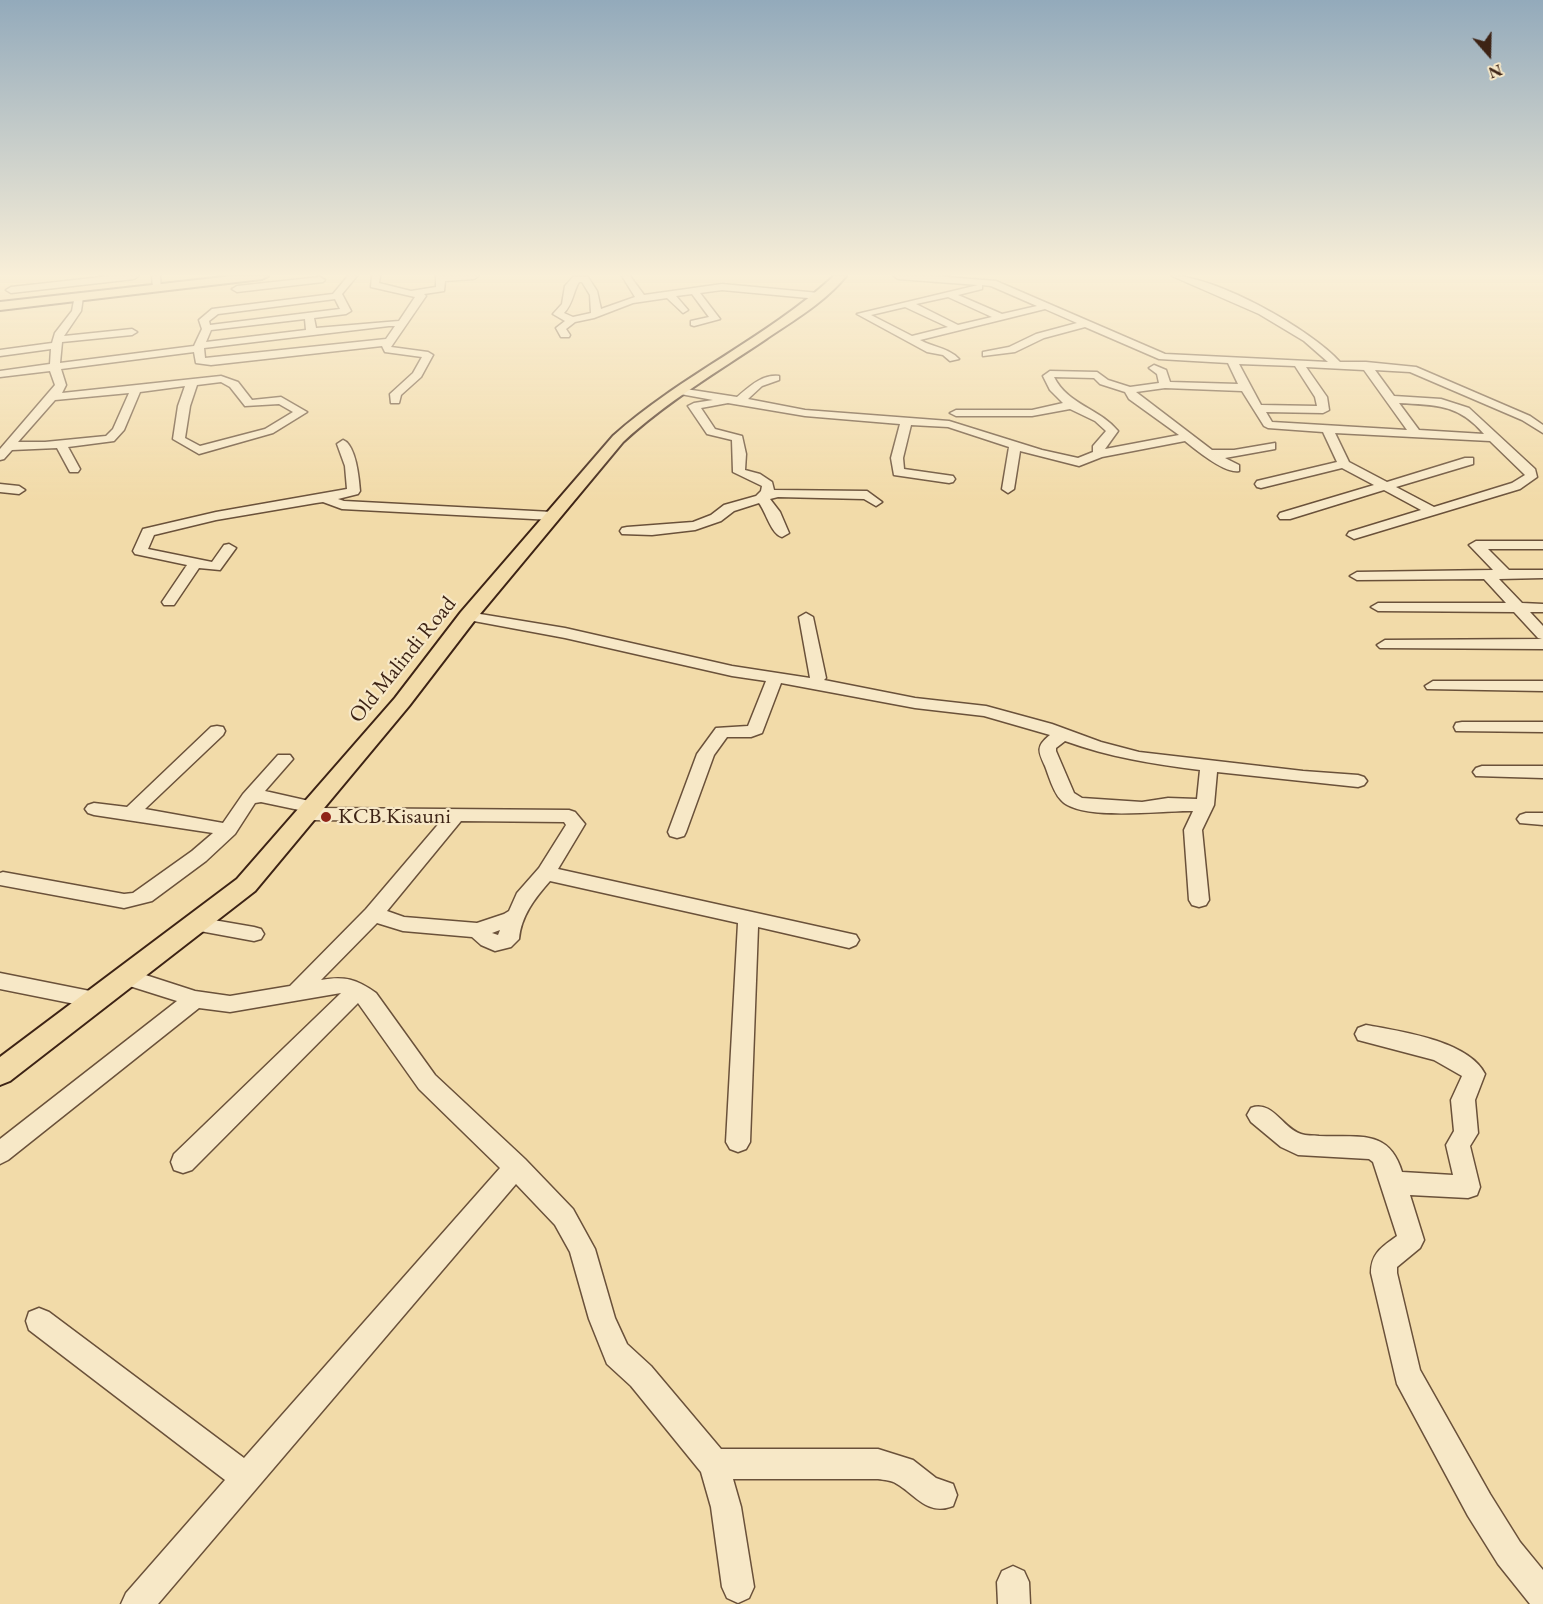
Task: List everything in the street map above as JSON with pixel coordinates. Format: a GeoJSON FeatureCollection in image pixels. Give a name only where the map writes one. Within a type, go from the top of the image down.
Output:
{"type":"FeatureCollection","features":[{"type":"Feature","properties":{"kind":"main road","name":"Old Malindi Road"},"geometry":{"type":"LineString","coordinates":[[0,1073],[246,885],[402,702],[468,616],[618,439],[641,418],[740,351]]}},
{"type":"Feature","properties":{"kind":"street"},"geometry":{"type":"LineString","coordinates":[[0,456],[53,397],[61,382],[55,367],[56,351]]}},
{"type":"Feature","properties":{"kind":"street"},"geometry":{"type":"LineString","coordinates":[[0,374],[171,351]]}},
{"type":"Feature","properties":{"kind":"street"},"geometry":{"type":"LineString","coordinates":[[199,351],[200,361],[206,362],[307,351]]}},
{"type":"Feature","properties":{"kind":"street"},"geometry":{"type":"LineString","coordinates":[[394,351],[428,355],[417,375],[396,394],[395,401]]}},
{"type":"Feature","properties":{"kind":"street"},"geometry":{"type":"LineString","coordinates":[[935,351],[946,353],[954,359]]}},
{"type":"Feature","properties":{"kind":"street"},"geometry":{"type":"LineString","coordinates":[[987,354],[1006,351]]}},
{"type":"Feature","properties":{"kind":"street"},"geometry":{"type":"LineString","coordinates":[[1149,351],[1163,357],[1412,369],[1526,418],[1543,430]]}},
{"type":"Feature","properties":{"kind":"street"},"geometry":{"type":"LineString","coordinates":[[1324,351],[1336,364]]}},
{"type":"Feature","properties":{"kind":"street"},"geometry":{"type":"LineString","coordinates":[[1232,360],[1257,408],[1272,426],[1493,438]]}},
{"type":"Feature","properties":{"kind":"street"},"geometry":{"type":"LineString","coordinates":[[1257,408],[1316,411],[1324,408],[1321,397],[1297,362]]}},
{"type":"Feature","properties":{"kind":"street"},"geometry":{"type":"LineString","coordinates":[[1366,365],[1416,434]]}},
{"type":"Feature","properties":{"kind":"street"},"geometry":{"type":"LineString","coordinates":[[1154,368],[1162,372],[1166,385]]}},
{"type":"Feature","properties":{"kind":"street"},"geometry":{"type":"LineString","coordinates":[[1099,454],[1099,446],[1112,431],[1105,422],[1071,405],[1054,388],[1048,375],[1097,375],[1104,382],[1130,390],[1166,385],[1245,388]]}},
{"type":"Feature","properties":{"kind":"street"},"geometry":{"type":"LineString","coordinates":[[53,397],[225,378],[236,385],[249,404],[280,400],[301,412],[269,431],[199,450],[179,437],[184,406],[192,382]]}},
{"type":"Feature","properties":{"kind":"street"},"geometry":{"type":"LineString","coordinates":[[761,497],[767,493],[768,485],[756,477],[739,472],[738,438],[711,432],[694,406],[734,400],[758,384],[775,378]]}},
{"type":"Feature","properties":{"kind":"street"},"geometry":{"type":"LineString","coordinates":[[10,446],[61,445],[110,439],[118,430],[136,389]]}},
{"type":"Feature","properties":{"kind":"street"},"geometry":{"type":"LineString","coordinates":[[1130,390],[1133,397],[1169,421],[1211,454],[1235,468]]}},
{"type":"Feature","properties":{"kind":"street"},"geometry":{"type":"LineString","coordinates":[[679,391],[805,413],[949,424],[1015,446],[1079,462],[1099,454],[1188,437]]}},
{"type":"Feature","properties":{"kind":"street"},"geometry":{"type":"LineString","coordinates":[[1354,534],[1516,486],[1531,477],[1531,472],[1493,438],[1479,420],[1459,407],[1441,402],[1390,399]]}},
{"type":"Feature","properties":{"kind":"street"},"geometry":{"type":"LineString","coordinates":[[956,413],[1032,413],[1071,405]]}},
{"type":"Feature","properties":{"kind":"street"},"geometry":{"type":"LineString","coordinates":[[906,422],[897,458],[898,472],[949,478]]}},
{"type":"Feature","properties":{"kind":"street"},"geometry":{"type":"LineString","coordinates":[[1328,430],[1344,464],[1432,511]]}},
{"type":"Feature","properties":{"kind":"street"},"geometry":{"type":"LineString","coordinates":[[0,433],[21,435]]}},
{"type":"Feature","properties":{"kind":"street"},"geometry":{"type":"LineString","coordinates":[[229,548],[215,567],[140,550],[148,532],[154,530],[276,505],[324,498],[354,490],[351,466],[343,444]]}},
{"type":"Feature","properties":{"kind":"street"},"geometry":{"type":"LineString","coordinates":[[61,445],[74,469]]}},
{"type":"Feature","properties":{"kind":"street"},"geometry":{"type":"LineString","coordinates":[[1008,489],[1015,446]]}},
{"type":"Feature","properties":{"kind":"street"},"geometry":{"type":"LineString","coordinates":[[1211,454],[1234,454],[1271,446]]}},
{"type":"Feature","properties":{"kind":"street"},"geometry":{"type":"LineString","coordinates":[[1285,516],[1469,461]]}},
{"type":"Feature","properties":{"kind":"street"},"geometry":{"type":"LineString","coordinates":[[1261,484],[1344,464]]}},
{"type":"Feature","properties":{"kind":"street"},"geometry":{"type":"LineString","coordinates":[[0,488],[19,490]]}},
{"type":"Feature","properties":{"kind":"street"},"geometry":{"type":"LineString","coordinates":[[627,531],[652,531],[695,526],[716,518],[729,508],[761,497],[793,492],[870,495],[876,502]]}},
{"type":"Feature","properties":{"kind":"street"},"geometry":{"type":"LineString","coordinates":[[761,497],[773,512],[782,533]]}},
{"type":"Feature","properties":{"kind":"street"},"geometry":{"type":"LineString","coordinates":[[324,498],[342,505],[552,516]]}},
{"type":"Feature","properties":{"kind":"street"},"geometry":{"type":"LineString","coordinates":[[1505,574],[1476,545],[1543,545]]}},
{"type":"Feature","properties":{"kind":"street"},"geometry":{"type":"LineString","coordinates":[[169,602],[195,563]]}},
{"type":"Feature","properties":{"kind":"street"},"geometry":{"type":"LineString","coordinates":[[1357,576],[1543,574]]}},
{"type":"Feature","properties":{"kind":"street"},"geometry":{"type":"LineString","coordinates":[[1489,576],[1543,634]]}},
{"type":"Feature","properties":{"kind":"street"},"geometry":{"type":"LineString","coordinates":[[1378,607],[1543,608]]}},
{"type":"Feature","properties":{"kind":"street"},"geometry":{"type":"LineString","coordinates":[[468,616],[565,633],[732,670],[915,703],[986,711],[1139,757],[1358,781]]}},
{"type":"Feature","properties":{"kind":"street"},"geometry":{"type":"LineString","coordinates":[[806,617],[818,678]]}},
{"type":"Feature","properties":{"kind":"street"},"geometry":{"type":"LineString","coordinates":[[1385,645],[1543,644]]}},
{"type":"Feature","properties":{"kind":"street"},"geometry":{"type":"LineString","coordinates":[[677,832],[706,754],[724,731],[751,732],[756,729],[760,713],[776,677]]}},
{"type":"Feature","properties":{"kind":"street"},"geometry":{"type":"LineString","coordinates":[[1433,686],[1543,686]]}},
{"type":"Feature","properties":{"kind":"street"},"geometry":{"type":"LineString","coordinates":[[1462,727],[1543,727]]}},
{"type":"Feature","properties":{"kind":"street"},"geometry":{"type":"LineString","coordinates":[[131,813],[217,731]]}},
{"type":"Feature","properties":{"kind":"street"},"geometry":{"type":"LineString","coordinates":[[1062,735],[1047,746],[1047,751],[1067,796],[1077,804],[1142,808],[1168,804],[1205,805]]}},
{"type":"Feature","properties":{"kind":"street"},"geometry":{"type":"LineString","coordinates":[[3,879],[124,901],[145,896],[199,856],[228,830],[249,798],[284,759]]}},
{"type":"Feature","properties":{"kind":"street"},"geometry":{"type":"LineString","coordinates":[[1199,900],[1192,830],[1205,805],[1209,765]]}},
{"type":"Feature","properties":{"kind":"street"},"geometry":{"type":"LineString","coordinates":[[1482,772],[1543,772]]}},
{"type":"Feature","properties":{"kind":"street"},"geometry":{"type":"LineString","coordinates":[[249,798],[261,796],[309,810],[570,816],[576,824],[546,873],[524,898],[517,915],[511,919],[509,939],[499,944],[490,943],[477,930],[411,926],[374,914]]}},
{"type":"Feature","properties":{"kind":"street"},"geometry":{"type":"LineString","coordinates":[[94,809],[228,830]]}},
{"type":"Feature","properties":{"kind":"street"},"geometry":{"type":"LineString","coordinates":[[297,992],[374,914],[457,814]]}},
{"type":"Feature","properties":{"kind":"street"},"geometry":{"type":"LineString","coordinates":[[546,873],[849,940]]}},
{"type":"Feature","properties":{"kind":"street"},"geometry":{"type":"LineString","coordinates":[[738,1142],[748,917]]}},
{"type":"Feature","properties":{"kind":"street"},"geometry":{"type":"LineString","coordinates":[[196,924],[254,934]]}},
{"type":"Feature","properties":{"kind":"street"},"geometry":{"type":"LineString","coordinates":[[127,977],[195,999],[230,1004],[342,985],[357,991],[368,999],[427,1082],[516,1167],[564,1217],[582,1249],[602,1319],[617,1354],[641,1376],[714,1464],[726,1507],[738,1587]]}},
{"type":"Feature","properties":{"kind":"street"},"geometry":{"type":"LineString","coordinates":[[0,981],[95,1000]]}},
{"type":"Feature","properties":{"kind":"street"},"geometry":{"type":"LineString","coordinates":[[183,1162],[357,991]]}},
{"type":"Feature","properties":{"kind":"street"},"geometry":{"type":"LineString","coordinates":[[0,1153],[122,1059],[195,999]]}},
{"type":"Feature","properties":{"kind":"street"},"geometry":{"type":"LineString","coordinates":[[1366,1034],[1431,1050],[1468,1066],[1474,1074],[1463,1100],[1466,1132],[1458,1145],[1468,1187],[1394,1183]]}},
{"type":"Feature","properties":{"kind":"street"},"geometry":{"type":"LineString","coordinates":[[1259,1115],[1288,1140],[1298,1145],[1374,1149],[1385,1160],[1411,1240],[1384,1261],[1384,1273],[1407,1374],[1479,1505],[1509,1552],[1543,1594]]}},
{"type":"Feature","properties":{"kind":"street"},"geometry":{"type":"LineString","coordinates":[[137,1604],[516,1167]]}},
{"type":"Feature","properties":{"kind":"street"},"geometry":{"type":"LineString","coordinates":[[39,1322],[247,1479]]}},
{"type":"Feature","properties":{"kind":"street"},"geometry":{"type":"LineString","coordinates":[[714,1464],[878,1464],[896,1467],[908,1473],[927,1492],[942,1495]]}},
{"type":"Feature","properties":{"kind":"place","name":"KCB Kisauni"},"geometry":{"type":"Point","coordinates":[326,817]}}]}
